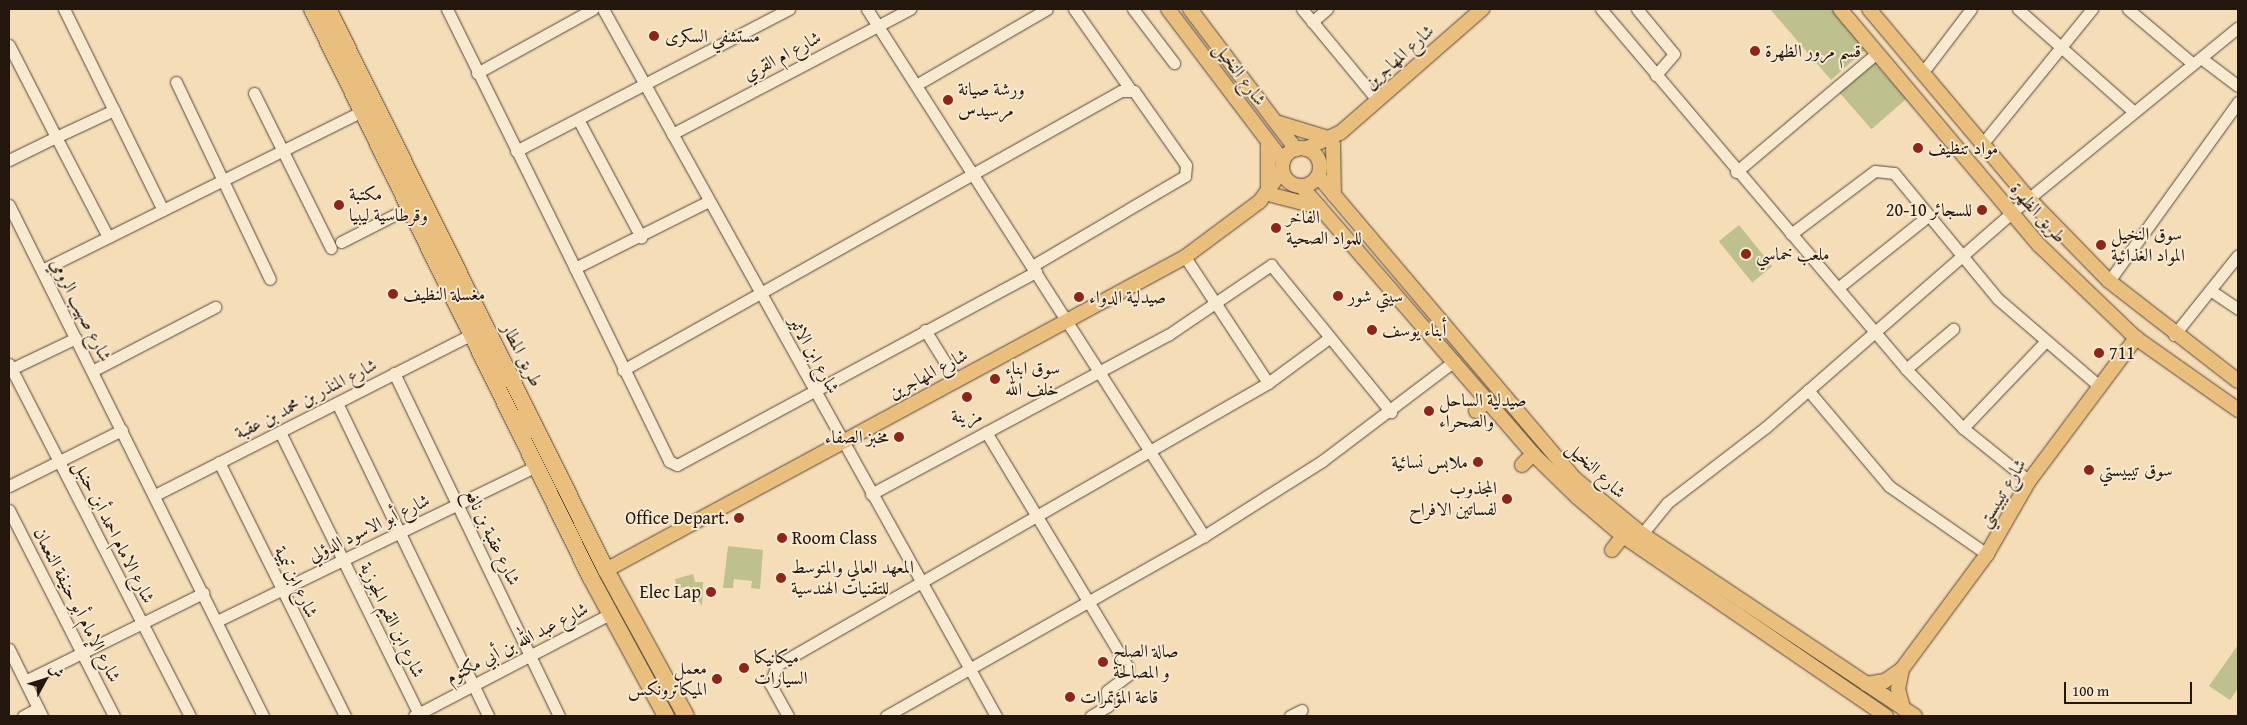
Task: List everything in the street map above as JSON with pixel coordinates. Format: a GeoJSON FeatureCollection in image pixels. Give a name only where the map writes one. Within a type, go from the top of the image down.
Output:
{"type":"FeatureCollection","features":[{"type":"Feature","properties":{"kind":"highway","name":"طريق المطار"},"geometry":{"type":"LineString","coordinates":[[312,9],[610,614],[666,716]]}},
{"type":"Feature","properties":{"kind":"highway","name":"طريق المطار"},"geometry":{"type":"LineString","coordinates":[[328,9],[606,570],[686,716]]}},
{"type":"Feature","properties":{"kind":"main road","name":"شارع النخيل"},"geometry":{"type":"LineString","coordinates":[[1168,9],[1268,141],[1282,166],[1297,186],[1328,213],[1533,454],[1632,532],[1815,659],[1886,716]]}},
{"type":"Feature","properties":{"kind":"main road","name":"شارع النخيل"},"geometry":{"type":"LineString","coordinates":[[1190,9],[1276,122],[1319,170],[1334,196],[1553,456],[1632,532]]}},
{"type":"Feature","properties":{"kind":"main road","name":"طريق الظهرة"},"geometry":{"type":"LineString","coordinates":[[1840,9],[2011,213],[2136,338],[2238,410]]}},
{"type":"Feature","properties":{"kind":"main road","name":"طريق الظهرة"},"geometry":{"type":"LineString","coordinates":[[1869,9],[2029,199],[2109,281],[2174,335],[2238,381]]}},
{"type":"Feature","properties":{"kind":"main road","name":"شارع المهاجرين"},"geometry":{"type":"LineString","coordinates":[[1266,195],[1282,166],[1301,149],[1334,138],[1378,101],[1474,11]]}},
{"type":"Feature","properties":{"kind":"main road"},"geometry":{"type":"LineString","coordinates":[[1276,122],[1334,138],[1334,196]]}},
{"type":"Feature","properties":{"kind":"main road","name":"شارع المهاجرين"},"geometry":{"type":"LineString","coordinates":[[606,570],[1185,256],[1266,195],[1297,186],[1319,170],[1334,138]]}},
{"type":"Feature","properties":{"kind":"main road"},"geometry":{"type":"LineString","coordinates":[[1268,141],[1266,195],[1301,199],[1328,213]]}},
{"type":"Feature","properties":{"kind":"main road","name":"شارع تيبيستي"},"geometry":{"type":"LineString","coordinates":[[1902,670],[1987,554],[2029,481],[2136,338]]}},
{"type":"Feature","properties":{"kind":"main road"},"geometry":{"type":"LineString","coordinates":[[1476,411],[1487,401]]}},
{"type":"Feature","properties":{"kind":"main road"},"geometry":{"type":"LineString","coordinates":[[1522,465],[1533,454]]}},
{"type":"Feature","properties":{"kind":"main road"},"geometry":{"type":"LineString","coordinates":[[1612,550],[1632,532]]}},
{"type":"Feature","properties":{"kind":"main road","name":"شارع النخيل"},"geometry":{"type":"LineString","coordinates":[[1815,659],[1866,684],[1915,716]]}},
{"type":"Feature","properties":{"kind":"main road"},"geometry":{"type":"LineString","coordinates":[[1866,684],[1885,681],[1902,670]]}},
{"type":"Feature","properties":{"kind":"main road"},"geometry":{"type":"LineString","coordinates":[[1902,670],[1898,689],[1903,708]]}},
{"type":"Feature","properties":{"kind":"street"},"geometry":{"type":"LineString","coordinates":[[64,9],[163,210]]}},
{"type":"Feature","properties":{"kind":"street"},"geometry":{"type":"LineString","coordinates":[[447,9],[575,268],[623,370],[669,461],[677,465],[812,388],[925,330],[1034,269],[1185,176],[1184,162],[1074,9]]}},
{"type":"Feature","properties":{"kind":"street"},"geometry":{"type":"LineString","coordinates":[[477,72],[593,9]]}},
{"type":"Feature","properties":{"kind":"street","name":"شارع ابن الاثير"},"geometry":{"type":"LineString","coordinates":[[603,9],[996,716]]}},
{"type":"Feature","properties":{"kind":"street"},"geometry":{"type":"LineString","coordinates":[[516,151],[578,121],[789,9]]}},
{"type":"Feature","properties":{"kind":"street"},"geometry":{"type":"LineString","coordinates":[[867,9],[1204,536]]}},
{"type":"Feature","properties":{"kind":"street","name":"شارع ام القري"},"geometry":{"type":"LineString","coordinates":[[672,134],[910,9]]}},
{"type":"Feature","properties":{"kind":"street"},"geometry":{"type":"LineString","coordinates":[[916,85],[1047,9]]}},
{"type":"Feature","properties":{"kind":"street"},"geometry":{"type":"LineString","coordinates":[[1133,9],[1174,63]]}},
{"type":"Feature","properties":{"kind":"street"},"geometry":{"type":"LineString","coordinates":[[1302,9],[1378,101]]}},
{"type":"Feature","properties":{"kind":"street"},"geometry":{"type":"LineString","coordinates":[[1312,22],[1327,9]]}},
{"type":"Feature","properties":{"kind":"street"},"geometry":{"type":"LineString","coordinates":[[1601,9],[1736,172],[1839,287],[1906,369],[1963,428],[2029,481]]}},
{"type":"Feature","properties":{"kind":"street"},"geometry":{"type":"LineString","coordinates":[[1637,9],[1674,54],[1656,75]]}},
{"type":"Feature","properties":{"kind":"street"},"geometry":{"type":"LineString","coordinates":[[1923,72],[1971,9]]}},
{"type":"Feature","properties":{"kind":"street"},"geometry":{"type":"LineString","coordinates":[[2018,9],[2062,43],[2134,112]]}},
{"type":"Feature","properties":{"kind":"street"},"geometry":{"type":"LineString","coordinates":[[1983,143],[2062,43],[2092,9]]}},
{"type":"Feature","properties":{"kind":"street"},"geometry":{"type":"LineString","coordinates":[[2128,9],[2197,61],[2238,86]]}},
{"type":"Feature","properties":{"kind":"street"},"geometry":{"type":"LineString","coordinates":[[1632,532],[1808,390],[1874,330],[1962,257],[2011,213],[2238,27]]}},
{"type":"Feature","properties":{"kind":"street"},"geometry":{"type":"LineString","coordinates":[[9,45],[108,237]]}},
{"type":"Feature","properties":{"kind":"street"},"geometry":{"type":"LineString","coordinates":[[1736,172],[1878,54]]}},
{"type":"Feature","properties":{"kind":"street"},"geometry":{"type":"LineString","coordinates":[[176,82],[270,279]]}},
{"type":"Feature","properties":{"kind":"street"},"geometry":{"type":"LineString","coordinates":[[623,370],[1130,89]]}},
{"type":"Feature","properties":{"kind":"street"},"geometry":{"type":"LineString","coordinates":[[254,93],[283,151],[336,245],[410,207]]}},
{"type":"Feature","properties":{"kind":"street"},"geometry":{"type":"LineString","coordinates":[[2109,281],[2238,102]]}},
{"type":"Feature","properties":{"kind":"street"},"geometry":{"type":"LineString","coordinates":[[9,160],[114,110]]}},
{"type":"Feature","properties":{"kind":"street"},"geometry":{"type":"LineString","coordinates":[[42,270],[363,111]]}},
{"type":"Feature","properties":{"kind":"street"},"geometry":{"type":"LineString","coordinates":[[578,121],[640,237]]}},
{"type":"Feature","properties":{"kind":"street"},"geometry":{"type":"LineString","coordinates":[[1791,234],[1879,169],[1894,173],[1962,257],[2044,343],[2099,386]]}},
{"type":"Feature","properties":{"kind":"street"},"geometry":{"type":"LineString","coordinates":[[575,268],[709,201]]}},
{"type":"Feature","properties":{"kind":"street","name":"شارع صهيب الرومي"},"geometry":{"type":"LineString","coordinates":[[9,205],[155,495]]}},
{"type":"Feature","properties":{"kind":"street"},"geometry":{"type":"LineString","coordinates":[[1839,287],[1928,216]]}},
{"type":"Feature","properties":{"kind":"street"},"geometry":{"type":"LineString","coordinates":[[2174,335],[2238,255]]}},
{"type":"Feature","properties":{"kind":"street"},"geometry":{"type":"LineString","coordinates":[[1185,256],[1268,382]]}},
{"type":"Feature","properties":{"kind":"street"},"geometry":{"type":"LineString","coordinates":[[871,494],[1099,371],[1216,305],[1271,265],[1391,412]]}},
{"type":"Feature","properties":{"kind":"street"},"geometry":{"type":"LineString","coordinates":[[2210,290],[2238,309]]}},
{"type":"Feature","properties":{"kind":"street"},"geometry":{"type":"LineString","coordinates":[[92,370],[215,307]]}},
{"type":"Feature","properties":{"kind":"street"},"geometry":{"type":"LineString","coordinates":[[1906,369],[1952,329]]}},
{"type":"Feature","properties":{"kind":"street"},"geometry":{"type":"LineString","coordinates":[[925,330],[956,380]]}},
{"type":"Feature","properties":{"kind":"street","name":"شارع المنذر بن محمد بن عقبة"},"geometry":{"type":"LineString","coordinates":[[155,495],[472,334]]}},
{"type":"Feature","properties":{"kind":"street"},"geometry":{"type":"LineString","coordinates":[[10,368],[76,338]]}},
{"type":"Feature","properties":{"kind":"street"},"geometry":{"type":"LineString","coordinates":[[788,716],[770,684],[774,668],[1268,382],[1329,338]]}},
{"type":"Feature","properties":{"kind":"street"},"geometry":{"type":"LineString","coordinates":[[1963,428],[2044,343]]}},
{"type":"Feature","properties":{"kind":"street"},"geometry":{"type":"LineString","coordinates":[[886,716],[1204,536],[1322,461],[1391,412],[1454,361]]}},
{"type":"Feature","properties":{"kind":"street","name":"شارع الامام احمد أبن حنبل"},"geometry":{"type":"LineString","coordinates":[[10,368],[190,716]]}},
{"type":"Feature","properties":{"kind":"street","name":"شارع عقبة بن نافع"},"geometry":{"type":"LineString","coordinates":[[394,374],[559,716]]}},
{"type":"Feature","properties":{"kind":"street"},"geometry":{"type":"LineString","coordinates":[[1808,390],[1889,486],[1987,554]]}},
{"type":"Feature","properties":{"kind":"street"},"geometry":{"type":"LineString","coordinates":[[337,403],[396,534],[488,716]]}},
{"type":"Feature","properties":{"kind":"street"},"geometry":{"type":"LineString","coordinates":[[9,486],[122,430]]}},
{"type":"Feature","properties":{"kind":"street","name":"شارع ابن القيم الجوزية"},"geometry":{"type":"LineString","coordinates":[[280,432],[417,715]]}},
{"type":"Feature","properties":{"kind":"street"},"geometry":{"type":"LineString","coordinates":[[986,432],[1090,600],[1129,671],[1107,691],[1108,706],[1091,716]]}},
{"type":"Feature","properties":{"kind":"street","name":"شارع ابن تيمية"},"geometry":{"type":"LineString","coordinates":[[219,462],[280,590],[345,716]]}},
{"type":"Feature","properties":{"kind":"street","name":"شارع أبو الاسود الدؤلي"},"geometry":{"type":"LineString","coordinates":[[217,621],[536,466]]}},
{"type":"Feature","properties":{"kind":"street"},"geometry":{"type":"LineString","coordinates":[[155,495],[264,716]]}},
{"type":"Feature","properties":{"kind":"street","name":"شارع الإمام أبو حنيفة النعمان"},"geometry":{"type":"LineString","coordinates":[[9,510],[114,716]]}},
{"type":"Feature","properties":{"kind":"street"},"geometry":{"type":"LineString","coordinates":[[25,681],[203,593]]}},
{"type":"Feature","properties":{"kind":"street","name":"شارع عبد الله بن أبي مكتوم"},"geometry":{"type":"LineString","coordinates":[[417,715],[610,614]]}},
{"type":"Feature","properties":{"kind":"street"},"geometry":{"type":"LineString","coordinates":[[9,649],[40,712],[23,716]]}},
{"type":"Feature","properties":{"kind":"street"},"geometry":{"type":"LineString","coordinates":[[1290,716],[1302,710]]}},
{"type":"Feature","properties":{"kind":"green space"},"geometry":{"type":"Polygon","coordinates":[[[1770,9],[1832,9],[1866,49],[1831,80],[1770,9]]]}},
{"type":"Feature","properties":{"kind":"green space"},"geometry":{"type":"Polygon","coordinates":[[[1874,62],[1906,99],[1871,129],[1839,92],[1874,62]]]}},
{"type":"Feature","properties":{"kind":"green space","name":"ملعب خماسي"},"geometry":{"type":"Polygon","coordinates":[[[1739,225],[1772,266],[1752,283],[1719,241],[1739,225]]]}},
{"type":"Feature","properties":{"kind":"green space"},"geometry":{"type":"Polygon","coordinates":[[[728,546],[763,550],[760,589],[751,588],[752,581],[734,579],[733,588],[723,588],[728,546]]]}},
{"type":"Feature","properties":{"kind":"green space"},"geometry":{"type":"Polygon","coordinates":[[[693,574],[695,582],[703,582],[702,606],[689,586],[677,589],[675,579],[693,574]]]}},
{"type":"Feature","properties":{"kind":"green space"},"geometry":{"type":"Polygon","coordinates":[[[2238,645],[2238,688],[2230,700],[2209,686],[2238,645]]]}},
{"type":"Feature","properties":{"kind":"place","name":"مستشفي السكرى"},"geometry":{"type":"Point","coordinates":[654,36]}},
{"type":"Feature","properties":{"kind":"place","name":"قسم مرور الظهرة"},"geometry":{"type":"Point","coordinates":[1755,51]}},
{"type":"Feature","properties":{"kind":"place","name":"ورشة صيانة مرسيدس"},"geometry":{"type":"Point","coordinates":[948,100]}},
{"type":"Feature","properties":{"kind":"place","name":"مواد تنظيف"},"geometry":{"type":"Point","coordinates":[1918,148]}},
{"type":"Feature","properties":{"kind":"place","name":"مكتبة وقرطاسية ليبيا"},"geometry":{"type":"Point","coordinates":[339,205]}},
{"type":"Feature","properties":{"kind":"place","name":"20-10 للسجائر"},"geometry":{"type":"Point","coordinates":[1982,210]}},
{"type":"Feature","properties":{"kind":"place","name":"الفاخر للمواد الصحية"},"geometry":{"type":"Point","coordinates":[1276,228]}},
{"type":"Feature","properties":{"kind":"place","name":"سوق النخيل المواد الغذائية"},"geometry":{"type":"Point","coordinates":[2101,245]}},
{"type":"Feature","properties":{"kind":"place","name":"ملعب خماسي"},"geometry":{"type":"Point","coordinates":[1746,254]}},
{"type":"Feature","properties":{"kind":"place","name":"مغسلة النظيف"},"geometry":{"type":"Point","coordinates":[393,294]}},
{"type":"Feature","properties":{"kind":"place","name":"سيتي شور"},"geometry":{"type":"Point","coordinates":[1338,296]}},
{"type":"Feature","properties":{"kind":"place","name":"صيدلية الدواء"},"geometry":{"type":"Point","coordinates":[1079,297]}},
{"type":"Feature","properties":{"kind":"place","name":"أبناء يوسف"},"geometry":{"type":"Point","coordinates":[1372,330]}},
{"type":"Feature","properties":{"kind":"place","name":"711"},"geometry":{"type":"Point","coordinates":[2099,353]}},
{"type":"Feature","properties":{"kind":"place","name":"سوق ابناء خلف الله"},"geometry":{"type":"Point","coordinates":[995,379]}},
{"type":"Feature","properties":{"kind":"place","name":"مزينة"},"geometry":{"type":"Point","coordinates":[967,397]}},
{"type":"Feature","properties":{"kind":"place","name":"صيدلية الساحل والصحراء"},"geometry":{"type":"Point","coordinates":[1429,411]}},
{"type":"Feature","properties":{"kind":"place","name":"مخبز الصفاء"},"geometry":{"type":"Point","coordinates":[899,437]}},
{"type":"Feature","properties":{"kind":"place","name":"ملابس نسائية"},"geometry":{"type":"Point","coordinates":[1478,462]}},
{"type":"Feature","properties":{"kind":"place","name":"سوق تيبيستي"},"geometry":{"type":"Point","coordinates":[2089,470]}},
{"type":"Feature","properties":{"kind":"place","name":"المجذوب لفساتين الافراح"},"geometry":{"type":"Point","coordinates":[1507,499]}},
{"type":"Feature","properties":{"kind":"place","name":"Office Depart."},"geometry":{"type":"Point","coordinates":[739,518]}},
{"type":"Feature","properties":{"kind":"place","name":"Room Class"},"geometry":{"type":"Point","coordinates":[782,538]}},
{"type":"Feature","properties":{"kind":"place","name":"المعهد العالي والمتوسط للتقنيات الهندسية"},"geometry":{"type":"Point","coordinates":[781,578]}},
{"type":"Feature","properties":{"kind":"place","name":"Elec Lap"},"geometry":{"type":"Point","coordinates":[711,592]}},
{"type":"Feature","properties":{"kind":"place","name":"صالة الصلح و المصالحة"},"geometry":{"type":"Point","coordinates":[1103,662]}},
{"type":"Feature","properties":{"kind":"place","name":"ميكانيكا السيارات"},"geometry":{"type":"Point","coordinates":[744,668]}},
{"type":"Feature","properties":{"kind":"place","name":"معمل الميكاترونكس"},"geometry":{"type":"Point","coordinates":[717,679]}},
{"type":"Feature","properties":{"kind":"place","name":"قاعة المؤتمرات"},"geometry":{"type":"Point","coordinates":[1070,697]}}]}
